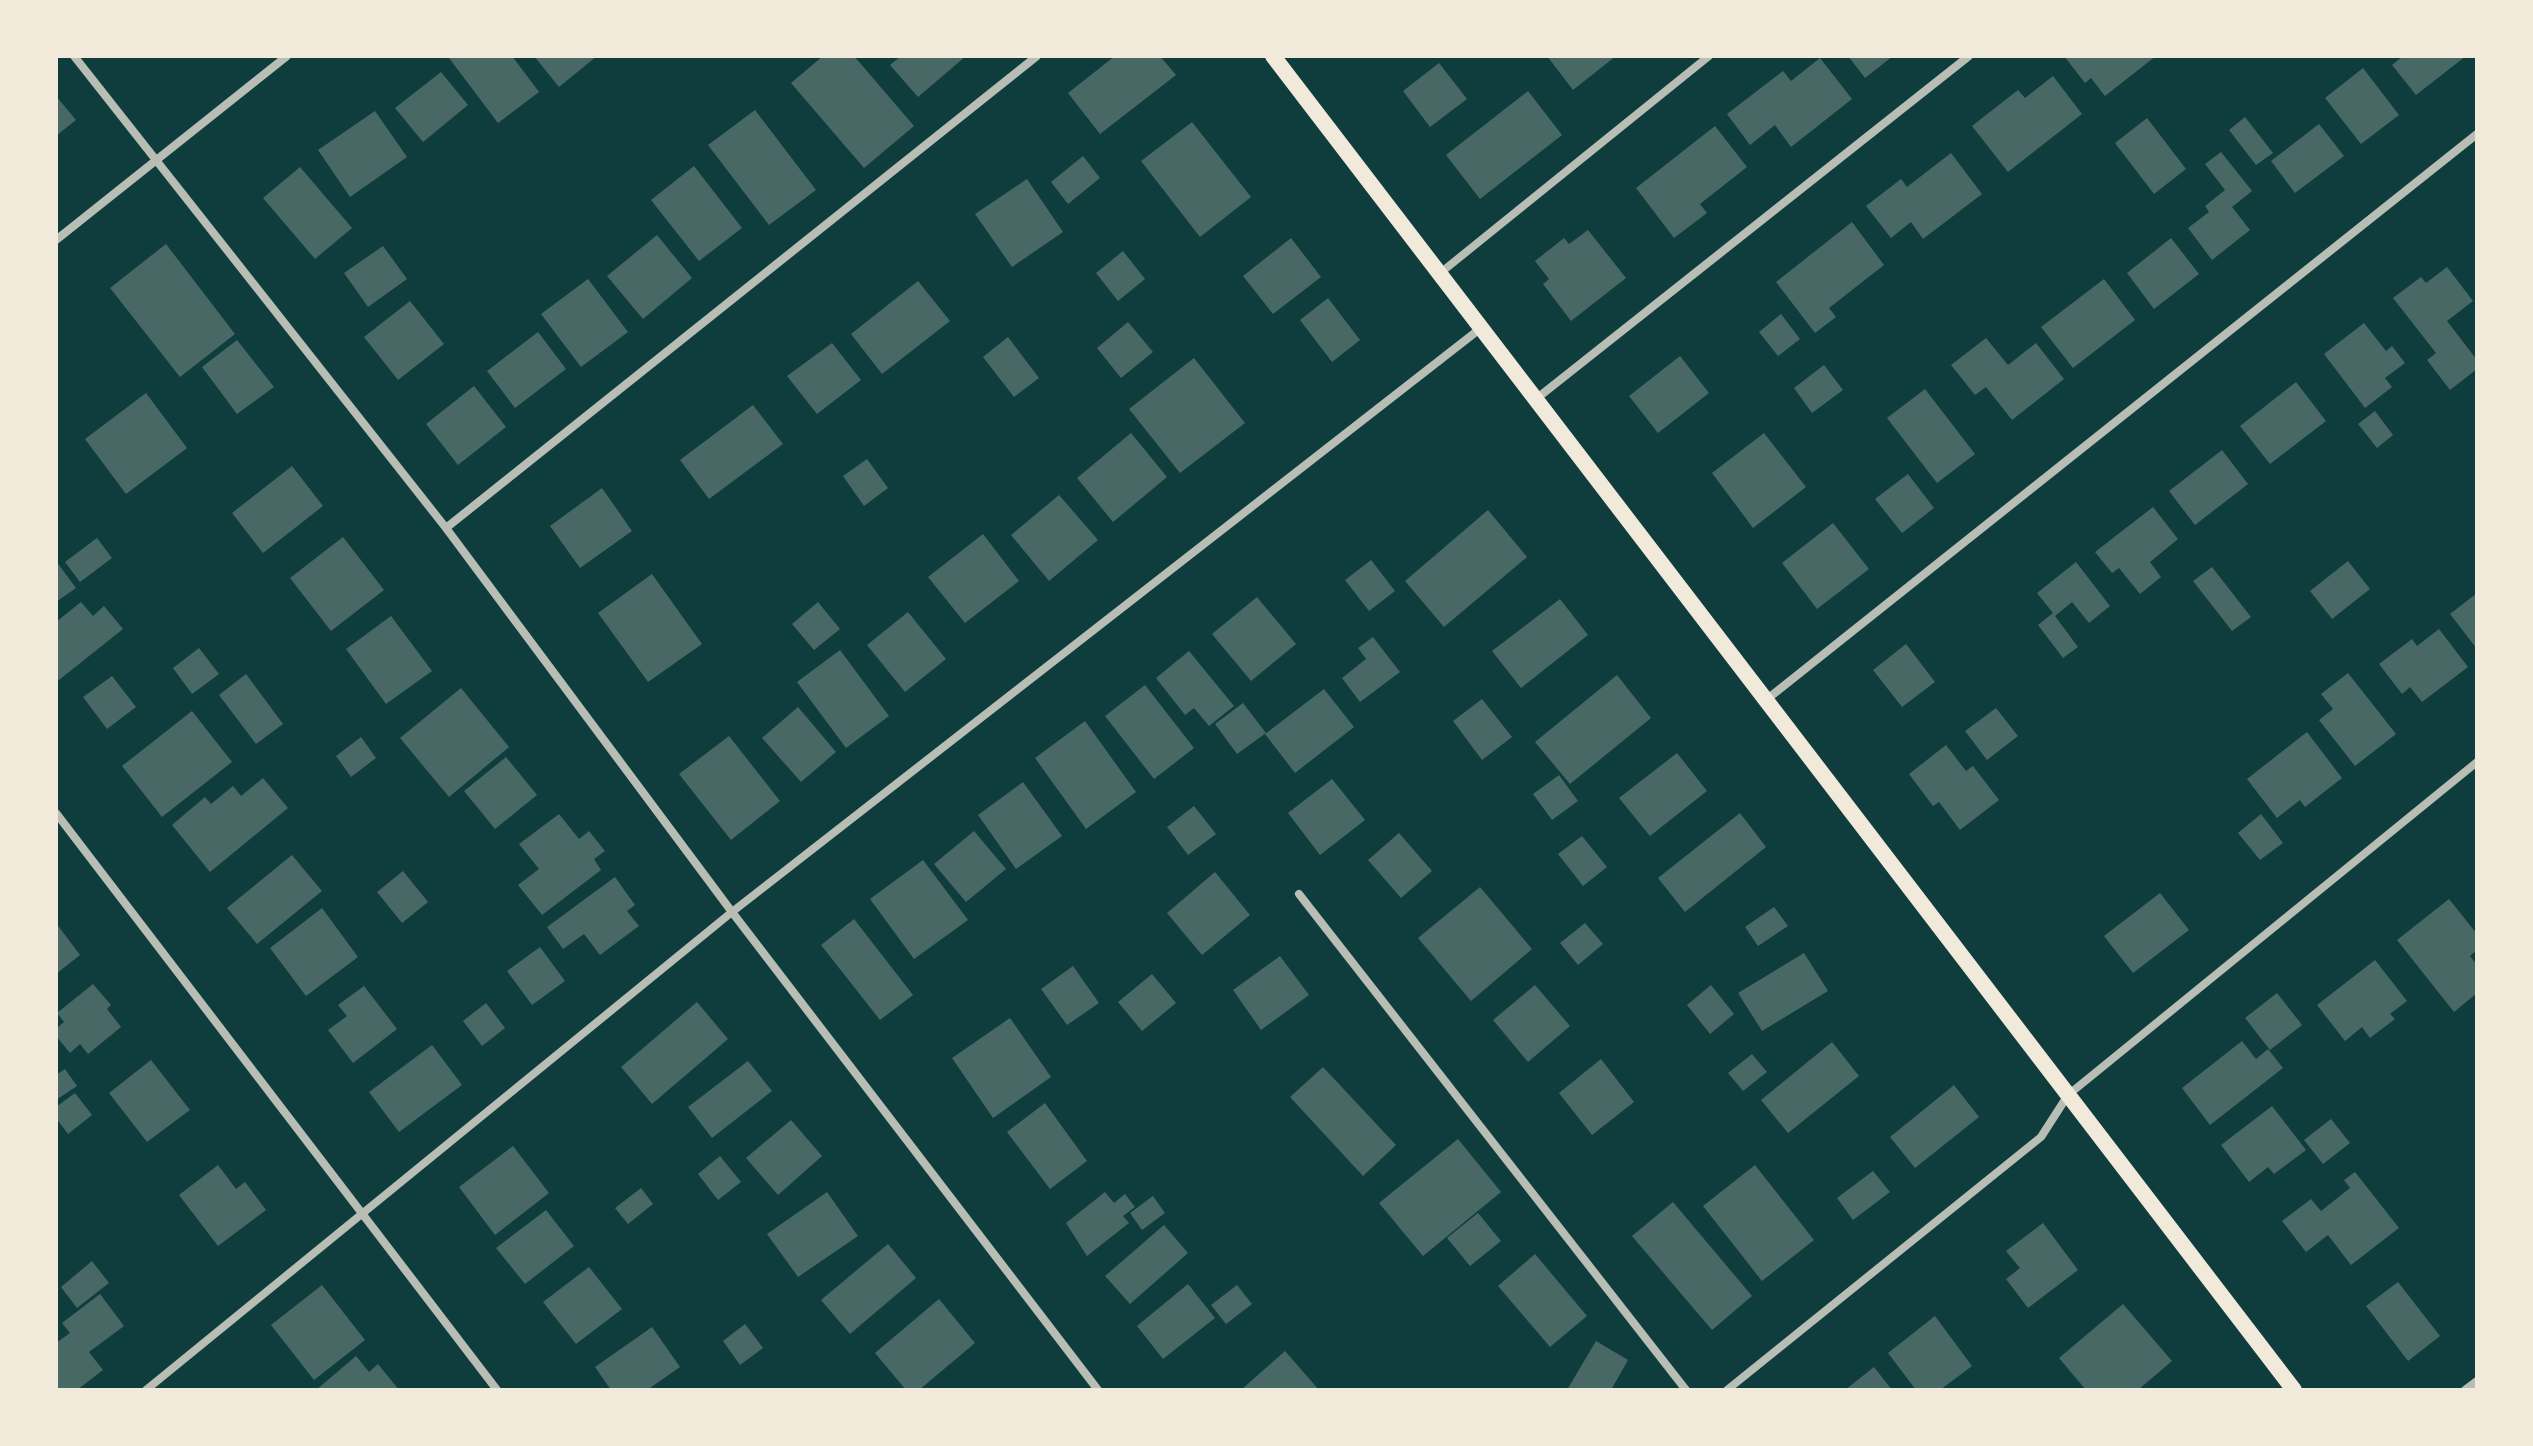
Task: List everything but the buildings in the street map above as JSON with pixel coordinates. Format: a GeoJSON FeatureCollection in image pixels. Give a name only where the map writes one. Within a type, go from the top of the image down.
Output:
{"type":"FeatureCollection","features":[{"type":"Feature","properties":{"kind":"main road"},"geometry":{"type":"LineString","coordinates":[[1273,56],[2294,1390]]}},
{"type":"Feature","properties":{"kind":"street"},"geometry":{"type":"LineString","coordinates":[[74,56],[446,528],[732,912],[1098,1390]]}},
{"type":"Feature","properties":{"kind":"street"},"geometry":{"type":"LineString","coordinates":[[56,240],[287,56]]}},
{"type":"Feature","properties":{"kind":"street"},"geometry":{"type":"LineString","coordinates":[[446,528],[1037,56]]}},
{"type":"Feature","properties":{"kind":"street"},"geometry":{"type":"LineString","coordinates":[[1439,274],[1709,56]]}},
{"type":"Feature","properties":{"kind":"street"},"geometry":{"type":"LineString","coordinates":[[1536,399],[1969,56]]}},
{"type":"Feature","properties":{"kind":"street"},"geometry":{"type":"LineString","coordinates":[[1766,700],[2477,134]]}},
{"type":"Feature","properties":{"kind":"street"},"geometry":{"type":"LineString","coordinates":[[146,1390],[732,912],[1481,328]]}},
{"type":"Feature","properties":{"kind":"street"},"geometry":{"type":"LineString","coordinates":[[1727,1390],[2041,1137],[2068,1095],[2477,762]]}},
{"type":"Feature","properties":{"kind":"street"},"geometry":{"type":"LineString","coordinates":[[56,813],[497,1390]]}},
{"type":"Feature","properties":{"kind":"street"},"geometry":{"type":"LineString","coordinates":[[1299,894],[1686,1390]]}},
{"type":"Feature","properties":{"kind":"street"},"geometry":{"type":"LineString","coordinates":[[2465,1390],[2477,1381]]}}]}
